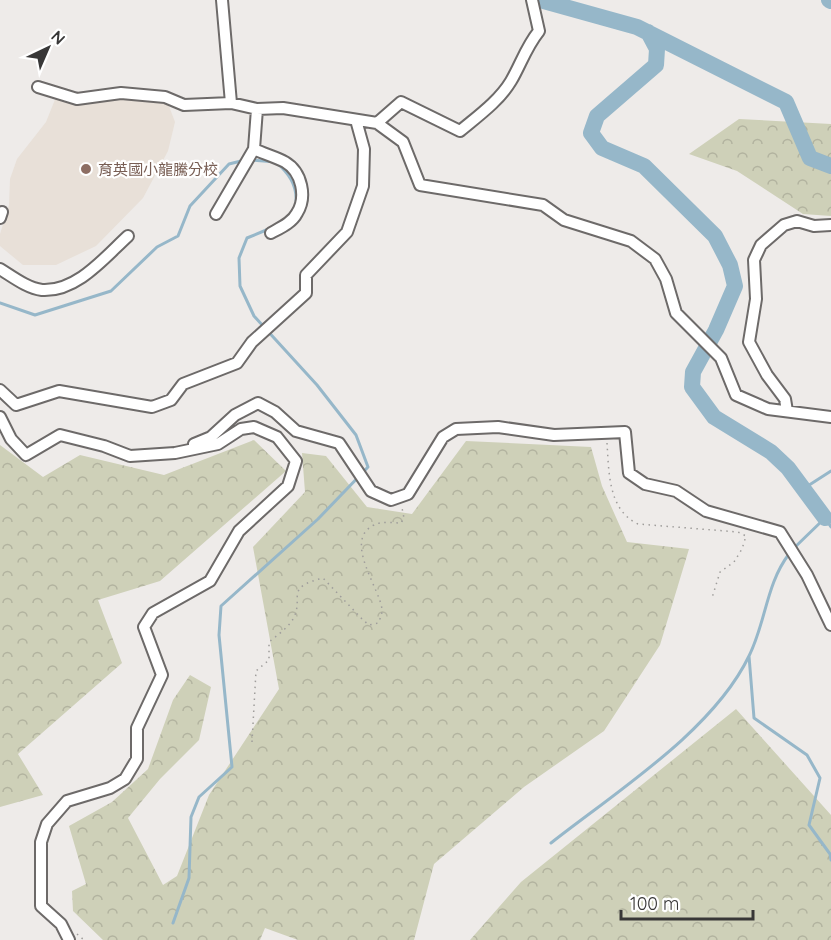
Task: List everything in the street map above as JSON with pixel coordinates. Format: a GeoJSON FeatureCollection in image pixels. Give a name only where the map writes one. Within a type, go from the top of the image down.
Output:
{"type":"FeatureCollection","features":[{"type":"Feature","properties":{"kind":"street"},"geometry":{"type":"LineString","coordinates":[[222,0],[231,103]]}},
{"type":"Feature","properties":{"kind":"street"},"geometry":{"type":"LineString","coordinates":[[377,123],[401,102],[460,131],[488,108],[510,83],[526,47],[538,32],[532,0]]}},
{"type":"Feature","properties":{"kind":"street"},"geometry":{"type":"LineString","coordinates":[[38,87],[77,99],[121,93],[165,97],[184,105],[231,103],[257,109],[283,108],[377,123],[403,142],[420,185],[543,205],[564,220],[631,242],[655,259],[666,279],[676,313],[721,358],[736,395],[768,409],[831,417]]}},
{"type":"Feature","properties":{"kind":"street"},"geometry":{"type":"LineString","coordinates":[[216,214],[254,149],[257,109]]}},
{"type":"Feature","properties":{"kind":"street"},"geometry":{"type":"LineString","coordinates":[[0,390],[16,405],[59,391],[152,407],[171,400],[183,384],[237,363],[252,342],[306,293],[306,275],[347,232],[363,186],[364,149],[356,120]]}},
{"type":"Feature","properties":{"kind":"street"},"geometry":{"type":"LineString","coordinates":[[254,149],[287,162],[299,177],[302,186],[298,213],[290,222],[271,233]]}},
{"type":"Feature","properties":{"kind":"street"},"geometry":{"type":"LineString","coordinates":[[787,411],[785,399],[767,375],[749,342],[756,299],[754,260],[761,245],[784,225],[797,221],[814,226],[831,225]]}},
{"type":"Feature","properties":{"kind":"street"},"geometry":{"type":"LineString","coordinates":[[0,270],[28,286],[42,290],[61,288],[82,277],[128,236]]}},
{"type":"Feature","properties":{"kind":"street"},"geometry":{"type":"LineString","coordinates":[[175,453],[211,437],[235,415],[258,403],[275,412],[296,430],[339,443],[371,491],[391,500],[408,494],[443,437],[456,429],[498,428],[554,435],[625,432],[628,473],[645,484],[676,492],[706,511],[780,532],[807,575],[831,625]]}},
{"type":"Feature","properties":{"kind":"street"},"geometry":{"type":"LineString","coordinates":[[0,417],[11,439],[26,455],[60,435],[104,446],[130,456],[175,453],[218,444],[241,429],[254,427],[277,437],[296,461],[288,486],[239,531],[210,581],[153,613],[144,627],[162,675],[137,728],[137,759],[125,779],[110,788],[68,801],[47,824],[41,842],[41,906],[61,924],[69,940]]}},
{"type":"Feature","properties":{"kind":"path"},"geometry":{"type":"LineString","coordinates":[[606,433],[610,486],[624,515],[629,520],[638,525],[738,532],[746,536],[742,549],[734,562],[720,572],[712,598]]}},
{"type":"Feature","properties":{"kind":"path"},"geometry":{"type":"LineString","coordinates":[[252,742],[256,671],[269,660],[269,642],[293,619],[297,594],[305,583],[323,578],[363,620],[369,624],[378,623],[382,608],[366,570],[362,542],[369,528],[375,524],[401,523],[404,518],[398,498]]}},
{"type":"Feature","properties":{"kind":"shaded area","name":"育英國小龍騰分校"},"geometry":{"type":"Polygon","coordinates":[[[88,96],[167,101],[175,122],[168,151],[143,198],[96,246],[56,265],[23,265],[0,246],[0,234],[9,205],[10,179],[17,159],[46,122],[56,97],[88,96]]]}},
{"type":"Feature","properties":{"kind":"green space"},"geometry":{"type":"Polygon","coordinates":[[[739,119],[831,124],[831,216],[803,214],[737,171],[689,154],[739,119]]]}},
{"type":"Feature","properties":{"kind":"green space"},"geometry":{"type":"Polygon","coordinates":[[[254,440],[286,471],[160,581],[98,600],[122,663],[18,754],[43,795],[0,807],[0,445],[43,477],[80,455],[164,475],[254,440]]]}},
{"type":"Feature","properties":{"kind":"green space"},"geometry":{"type":"Polygon","coordinates":[[[466,441],[591,447],[602,486],[627,542],[689,549],[660,645],[604,731],[524,787],[434,864],[414,940],[298,940],[265,928],[260,940],[103,940],[73,911],[72,891],[86,884],[69,826],[112,802],[148,769],[173,700],[190,675],[211,687],[199,740],[160,779],[128,818],[163,885],[177,876],[209,795],[279,689],[253,547],[305,492],[302,453],[326,456],[367,507],[412,514],[466,441]]]}},
{"type":"Feature","properties":{"kind":"green space"},"geometry":{"type":"Polygon","coordinates":[[[736,709],[831,815],[831,940],[470,940],[521,882],[736,709]]]}},
{"type":"Feature","properties":{"kind":"waterway"},"geometry":{"type":"LineString","coordinates":[[540,0],[637,27],[786,102],[810,158],[831,166]]}},
{"type":"Feature","properties":{"kind":"waterway"},"geometry":{"type":"LineString","coordinates":[[648,32],[657,49],[656,65],[597,116],[591,133],[602,148],[644,166],[715,236],[730,265],[735,286],[716,330],[693,372],[692,387],[714,417],[771,452],[788,468],[825,518]]}},
{"type":"Feature","properties":{"kind":"waterway"},"geometry":{"type":"LineString","coordinates":[[0,303],[35,315],[111,291],[157,247],[178,236],[190,206],[229,164],[245,160]]}},
{"type":"Feature","properties":{"kind":"waterway"},"geometry":{"type":"LineString","coordinates":[[251,160],[276,162],[291,179],[296,201]]}},
{"type":"Feature","properties":{"kind":"waterway"},"geometry":{"type":"LineString","coordinates":[[173,923],[189,878],[191,817],[199,797],[232,767],[219,635],[221,606],[318,519],[368,467],[356,435],[317,385],[254,316],[240,286],[239,258],[247,238],[271,228]]}},
{"type":"Feature","properties":{"kind":"waterway"},"geometry":{"type":"LineString","coordinates":[[803,489],[831,471]]}},
{"type":"Feature","properties":{"kind":"waterway"},"geometry":{"type":"LineString","coordinates":[[793,549],[825,518],[831,527]]}},
{"type":"Feature","properties":{"kind":"waterway"},"geometry":{"type":"LineString","coordinates":[[551,843],[661,758],[712,710],[733,683],[749,656],[775,578],[789,554]]}},
{"type":"Feature","properties":{"kind":"waterway"},"geometry":{"type":"LineString","coordinates":[[749,656],[754,718],[807,755],[820,778],[809,825],[830,854],[831,860]]}},
{"type":"Feature","properties":{"kind":"place","name":"育英國小龍騰分校"},"geometry":{"type":"Point","coordinates":[86,169]}}]}
